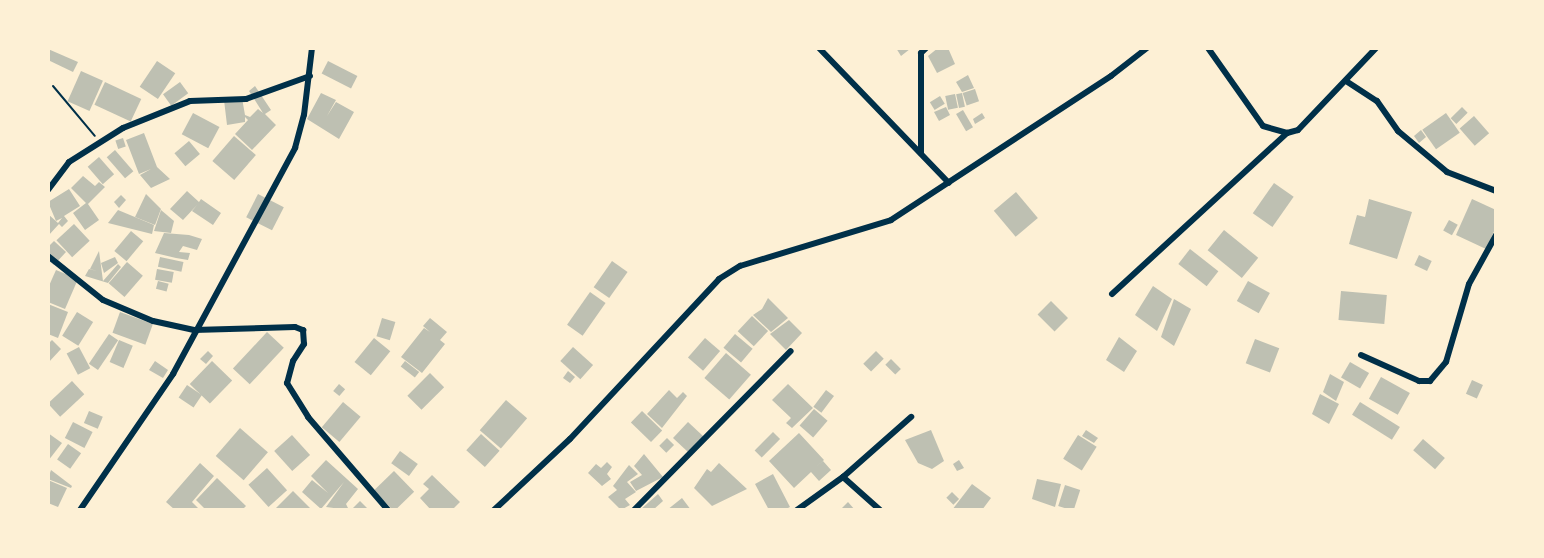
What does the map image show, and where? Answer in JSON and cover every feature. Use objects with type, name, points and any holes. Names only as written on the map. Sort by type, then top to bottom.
[{"type":"street","points":[[80,510],[173,374],[194,330],[295,148],[310,76],[312,48]]},
{"type":"street","points":[[819,48],[949,183]]},
{"type":"street","points":[[921,153],[921,53],[926,48]]},
{"type":"street","points":[[494,510],[570,439],[719,279],[740,266],[891,220],[1111,76],[1147,48]]},
{"type":"street","points":[[1208,48],[1263,126],[1287,134]]},
{"type":"street","points":[[1112,294],[1287,134],[1299,130],[1376,48]]},
{"type":"street","points":[[48,190],[69,162],[100,141],[190,101],[246,99],[310,76]]},
{"type":"street","points":[[1346,81],[1377,101],[1398,131],[1447,172],[1496,190]]},
{"type":"street","points":[[1361,355],[1419,381],[1430,381],[1446,362],[1469,284],[1496,235]]},
{"type":"street","points":[[48,256],[119,309],[194,330],[295,327],[303,330],[304,344],[292,361],[287,382],[308,417],[388,510]]},
{"type":"street","points":[[634,510],[791,351]]},
{"type":"street","points":[[797,510],[843,477],[910,417]]},
{"type":"street","points":[[843,477],[880,510]]},
{"type":"path","points":[[53,86],[100,141]]},
{"type":"building","points":[[896,48],[909,48],[910,49],[901,56]]},
{"type":"building","points":[[938,48],[948,48],[955,64],[937,73],[928,56]]},
{"type":"building","points":[[48,49],[78,62],[73,72],[48,60]]},
{"type":"building","points":[[157,61],[175,73],[158,99],[140,87]]},
{"type":"building","points":[[328,61],[357,76],[351,88],[322,73]]},
{"type":"building","points":[[81,71],[103,81],[90,111],[68,101]]},
{"type":"building","points":[[968,75],[974,88],[962,92],[956,82]]},
{"type":"building","points":[[105,82],[141,99],[131,122],[94,105]]},
{"type":"building","points":[[180,82],[188,93],[171,106],[163,94]]},
{"type":"building","points":[[255,86],[271,110],[265,114],[276,125],[252,150],[235,134],[248,120],[245,117],[245,122],[227,125],[224,100],[242,98],[245,115],[250,117],[258,109],[263,113],[249,91]]},
{"type":"building","points":[[975,89],[979,101],[967,105],[963,93]]},
{"type":"building","points":[[321,93],[336,100],[327,116],[336,102],[354,112],[339,139],[307,119]]},
{"type":"building","points":[[962,93],[965,107],[959,108],[956,94]]},
{"type":"building","points":[[955,94],[958,108],[948,110],[945,96]]},
{"type":"building","points":[[940,96],[945,104],[935,110],[930,102]]},
{"type":"building","points":[[946,107],[950,115],[939,121],[934,112]]},
{"type":"building","points":[[1462,107],[1468,113],[1456,124],[1451,118]]},
{"type":"building","points":[[963,110],[973,127],[966,131],[956,114]]},
{"type":"building","points":[[193,113],[219,127],[208,148],[182,134]]},
{"type":"building","points":[[982,113],[985,118],[975,124],[973,119]]},
{"type":"building","points":[[1446,113],[1460,133],[1436,149],[1422,130]]},
{"type":"building","points":[[1474,116],[1489,133],[1475,146],[1460,128]]},
{"type":"building","points":[[1421,130],[1426,137],[1419,143],[1414,136]]},
{"type":"building","points":[[144,133],[157,167],[170,179],[151,188],[140,175],[151,169],[139,174],[126,140]]},
{"type":"building","points":[[234,136],[256,155],[234,180],[212,161]]},
{"type":"building","points":[[123,138],[126,147],[118,149],[115,140]]},
{"type":"building","points":[[189,141],[200,154],[185,166],[174,153]]},
{"type":"building","points":[[115,150],[133,171],[125,178],[107,157]]},
{"type":"building","points":[[99,157],[114,174],[103,184],[88,167]]},
{"type":"building","points":[[83,176],[95,186],[99,182],[105,187],[88,204],[99,220],[85,230],[73,213],[86,203],[71,188]]},
{"type":"building","points":[[1274,183],[1294,197],[1272,227],[1253,213]]},
{"type":"building","points":[[69,189],[80,206],[64,216],[68,221],[62,227],[59,224],[48,236],[48,214],[58,223],[62,218],[56,221],[48,202]]},
{"type":"building","points":[[187,191],[199,202],[201,199],[221,213],[213,225],[192,211],[197,205],[183,220],[170,209]]},
{"type":"building","points":[[1016,192],[1038,218],[1016,237],[994,211]]},
{"type":"building","points":[[146,194],[161,209],[155,225],[135,217]]},
{"type":"building","points":[[258,194],[284,207],[272,230],[246,217]]},
{"type":"building","points":[[121,195],[126,200],[119,208],[114,202]]},
{"type":"building","points":[[1369,199],[1412,212],[1397,259],[1349,244],[1357,215],[1365,217]]},
{"type":"building","points":[[1472,199],[1496,210],[1496,227],[1486,249],[1456,235]]},
{"type":"building","points":[[118,210],[154,225],[152,234],[108,223]]},
{"type":"building","points":[[161,210],[174,221],[171,233],[154,231]]},
{"type":"building","points":[[1449,220],[1458,225],[1452,235],[1443,230]]},
{"type":"building","points":[[74,224],[90,241],[72,257],[56,240]]},
{"type":"building","points":[[1224,230],[1258,258],[1242,278],[1208,250]]},
{"type":"building","points":[[131,231],[143,241],[127,261],[114,251]]},
{"type":"building","points":[[164,233],[189,235],[202,239],[197,250],[183,246],[179,252],[190,253],[188,260],[155,253]]},
{"type":"building","points":[[54,241],[66,252],[54,265],[48,260],[48,247]]},
{"type":"building","points":[[1190,249],[1218,271],[1207,286],[1178,264]]},
{"type":"building","points":[[99,251],[103,281],[118,264],[121,267],[108,283],[85,276],[89,269],[97,271],[90,269]]},
{"type":"building","points":[[1419,255],[1432,261],[1427,271],[1414,265]]},
{"type":"building","points":[[115,257],[118,263],[104,273],[101,263]]},
{"type":"building","points":[[160,257],[183,262],[181,272],[158,267]]},
{"type":"building","points":[[612,261],[628,272],[609,298],[594,287]]},
{"type":"building","points":[[127,262],[143,276],[124,297],[109,283]]},
{"type":"building","points":[[157,269],[174,272],[172,283],[155,280]]},
{"type":"building","points":[[56,270],[78,279],[65,309],[48,302],[48,288]]},
{"type":"building","points":[[158,281],[169,284],[167,292],[156,289]]},
{"type":"building","points":[[1248,281],[1270,293],[1259,313],[1237,301]]},
{"type":"building","points":[[1153,286],[1172,299],[1157,331],[1135,315]]},
{"type":"building","points":[[1341,291],[1387,295],[1384,324],[1338,320]]},
{"type":"building","points":[[590,292],[606,303],[583,336],[567,325]]},
{"type":"building","points":[[768,298],[788,318],[771,332],[753,315],[762,309]]},
{"type":"building","points":[[1174,299],[1191,309],[1174,346],[1161,337]]},
{"type":"building","points":[[1051,301],[1068,318],[1055,331],[1038,314]]},
{"type":"building","points":[[48,304],[68,312],[58,338],[48,334]]},
{"type":"building","points":[[77,312],[93,322],[78,346],[62,336]]},
{"type":"building","points":[[120,312],[153,324],[145,345],[112,333]]},
{"type":"building","points":[[752,316],[768,331],[754,346],[738,331]]},
{"type":"building","points":[[382,318],[395,322],[390,340],[376,336]]},
{"type":"building","points":[[430,318],[447,332],[440,340],[445,344],[422,373],[401,357],[424,328],[430,332],[423,326]]},
{"type":"building","points":[[789,320],[802,333],[786,350],[770,334]]},
{"type":"building","points":[[267,332],[284,348],[250,384],[233,369]]},
{"type":"building","points":[[109,334],[118,340],[98,370],[89,364]]},
{"type":"building","points":[[735,334],[753,349],[741,363],[723,348]]},
{"type":"building","points":[[1119,337],[1137,351],[1124,372],[1106,360]]},
{"type":"building","points":[[374,338],[390,351],[371,375],[354,362]]},
{"type":"building","points":[[705,338],[720,351],[703,371],[688,358]]},
{"type":"building","points":[[1255,339],[1279,348],[1270,373],[1246,363]]},
{"type":"building","points":[[52,340],[61,349],[48,363],[48,344]]},
{"type":"building","points":[[119,340],[133,346],[123,368],[110,362]]},
{"type":"building","points":[[79,347],[90,368],[78,375],[67,354]]},
{"type":"building","points":[[573,347],[593,365],[580,379],[560,361]]},
{"type":"building","points":[[208,351],[213,356],[206,364],[200,359]]},
{"type":"building","points":[[876,351],[884,359],[871,372],[863,364]]},
{"type":"building","points":[[726,353],[751,375],[729,400],[704,378]]},
{"type":"building","points":[[891,359],[901,369],[895,375],[885,365]]},
{"type":"building","points":[[155,361],[168,370],[163,378],[149,370]]},
{"type":"building","points":[[212,361],[232,380],[210,403],[190,384]]},
{"type":"building","points":[[405,361],[419,372],[415,378],[401,367]]},
{"type":"building","points":[[1350,362],[1369,373],[1360,389],[1341,378]]},
{"type":"building","points":[[568,371],[575,377],[570,383],[563,378]]},
{"type":"building","points":[[430,373],[444,387],[422,410],[407,396]]},
{"type":"building","points":[[1330,374],[1344,382],[1336,401],[1323,392]]},
{"type":"building","points":[[1381,377],[1410,393],[1398,415],[1369,399]]},
{"type":"building","points":[[1472,380],[1483,385],[1477,399],[1466,394]]},
{"type":"building","points":[[72,381],[84,394],[60,417],[48,403]]},
{"type":"building","points":[[339,384],[345,389],[339,396],[333,391]]},
{"type":"building","points":[[788,384],[813,408],[792,428],[786,423],[791,418],[772,400]]},
{"type":"building","points":[[187,385],[202,395],[194,408],[179,397]]},
{"type":"building","points":[[669,390],[677,398],[683,392],[687,396],[662,428],[647,414]]},
{"type":"building","points":[[826,390],[834,396],[821,413],[813,407]]},
{"type":"building","points":[[1320,394],[1339,404],[1329,424],[1312,414]]},
{"type":"building","points":[[506,400],[527,418],[501,449],[480,430]]},
{"type":"building","points":[[343,402],[361,417],[339,442],[322,427]]},
{"type":"building","points":[[1360,402],[1400,427],[1392,440],[1352,415]]},
{"type":"building","points":[[814,409],[828,421],[813,437],[800,426]]},
{"type":"building","points":[[89,411],[103,417],[98,429],[84,423]]},
{"type":"building","points":[[642,411],[662,430],[651,442],[631,423]]},
{"type":"building","points":[[73,422],[93,432],[84,448],[65,438]]},
{"type":"building","points":[[688,422],[704,437],[689,453],[673,438]]},
{"type":"building","points":[[240,428],[268,452],[244,480],[216,456]]},
{"type":"building","points":[[931,430],[944,461],[932,469],[918,463],[905,440]]},
{"type":"building","points":[[1086,430],[1098,438],[1094,443],[1082,436]]},
{"type":"building","points":[[773,432],[780,439],[762,457],[755,450]]},
{"type":"building","points":[[48,433],[62,443],[48,461]]},
{"type":"building","points":[[799,433],[824,460],[815,468],[823,461],[831,470],[819,481],[811,472],[794,488],[769,461]]},
{"type":"building","points":[[481,434],[500,451],[485,467],[466,450]]},
{"type":"building","points":[[292,435],[310,455],[292,471],[274,451]]},
{"type":"building","points":[[1078,435],[1097,447],[1082,470],[1063,459]]},
{"type":"building","points":[[667,438],[674,445],[666,453],[659,446]]},
{"type":"building","points":[[1423,439],[1445,458],[1435,469],[1413,450]]},
{"type":"building","points":[[68,444],[81,453],[70,469],[57,460]]},
{"type":"building","points":[[400,451],[418,464],[409,476],[391,463]]},
{"type":"building","points":[[644,454],[663,477],[636,491],[630,482],[642,475],[634,466]]},
{"type":"building","points":[[326,460],[358,489],[346,504],[349,510],[326,507],[344,482],[321,509],[302,492],[312,480],[328,493],[311,476]]},
{"type":"building","points":[[959,460],[964,468],[957,471],[953,464]]},
{"type":"building","points":[[607,462],[612,467],[607,474],[611,479],[602,486],[588,473],[596,464],[601,468]]},
{"type":"building","points":[[200,463],[214,476],[192,502],[200,510],[175,510],[166,502]]},
{"type":"building","points":[[719,463],[747,489],[712,506],[694,488],[707,469],[711,472]]},
{"type":"building","points":[[629,465],[638,474],[627,482],[636,492],[625,499],[630,505],[621,510],[608,497],[617,490],[613,486]]},
{"type":"building","points":[[267,468],[287,490],[268,507],[248,485]]},
{"type":"building","points":[[51,470],[72,486],[71,488],[48,479]]},
{"type":"building","points":[[394,471],[414,492],[393,510],[374,490]]},
{"type":"building","points":[[773,474],[790,507],[784,510],[769,510],[755,484]]},
{"type":"building","points":[[432,475],[460,502],[452,510],[431,510],[420,498],[429,489],[423,484]]},
{"type":"building","points":[[217,478],[246,506],[242,510],[206,510],[196,500]]},
{"type":"building","points":[[1037,479],[1061,484],[1055,507],[1032,499]]},
{"type":"building","points":[[48,480],[67,488],[58,507],[48,503]]},
{"type":"building","points":[[972,484],[991,498],[982,510],[952,510]]},
{"type":"building","points":[[1065,485],[1080,490],[1074,510],[1058,506]]},
{"type":"building","points":[[293,491],[312,510],[274,510]]},
{"type":"building","points":[[952,492],[959,499],[953,505],[946,498]]},
{"type":"building","points":[[658,494],[663,501],[653,510],[640,510]]},
{"type":"building","points":[[682,498],[691,510],[667,510]]},
{"type":"building","points":[[360,501],[369,510],[351,510]]},
{"type":"building","points":[[848,502],[855,510],[840,510]]}]
